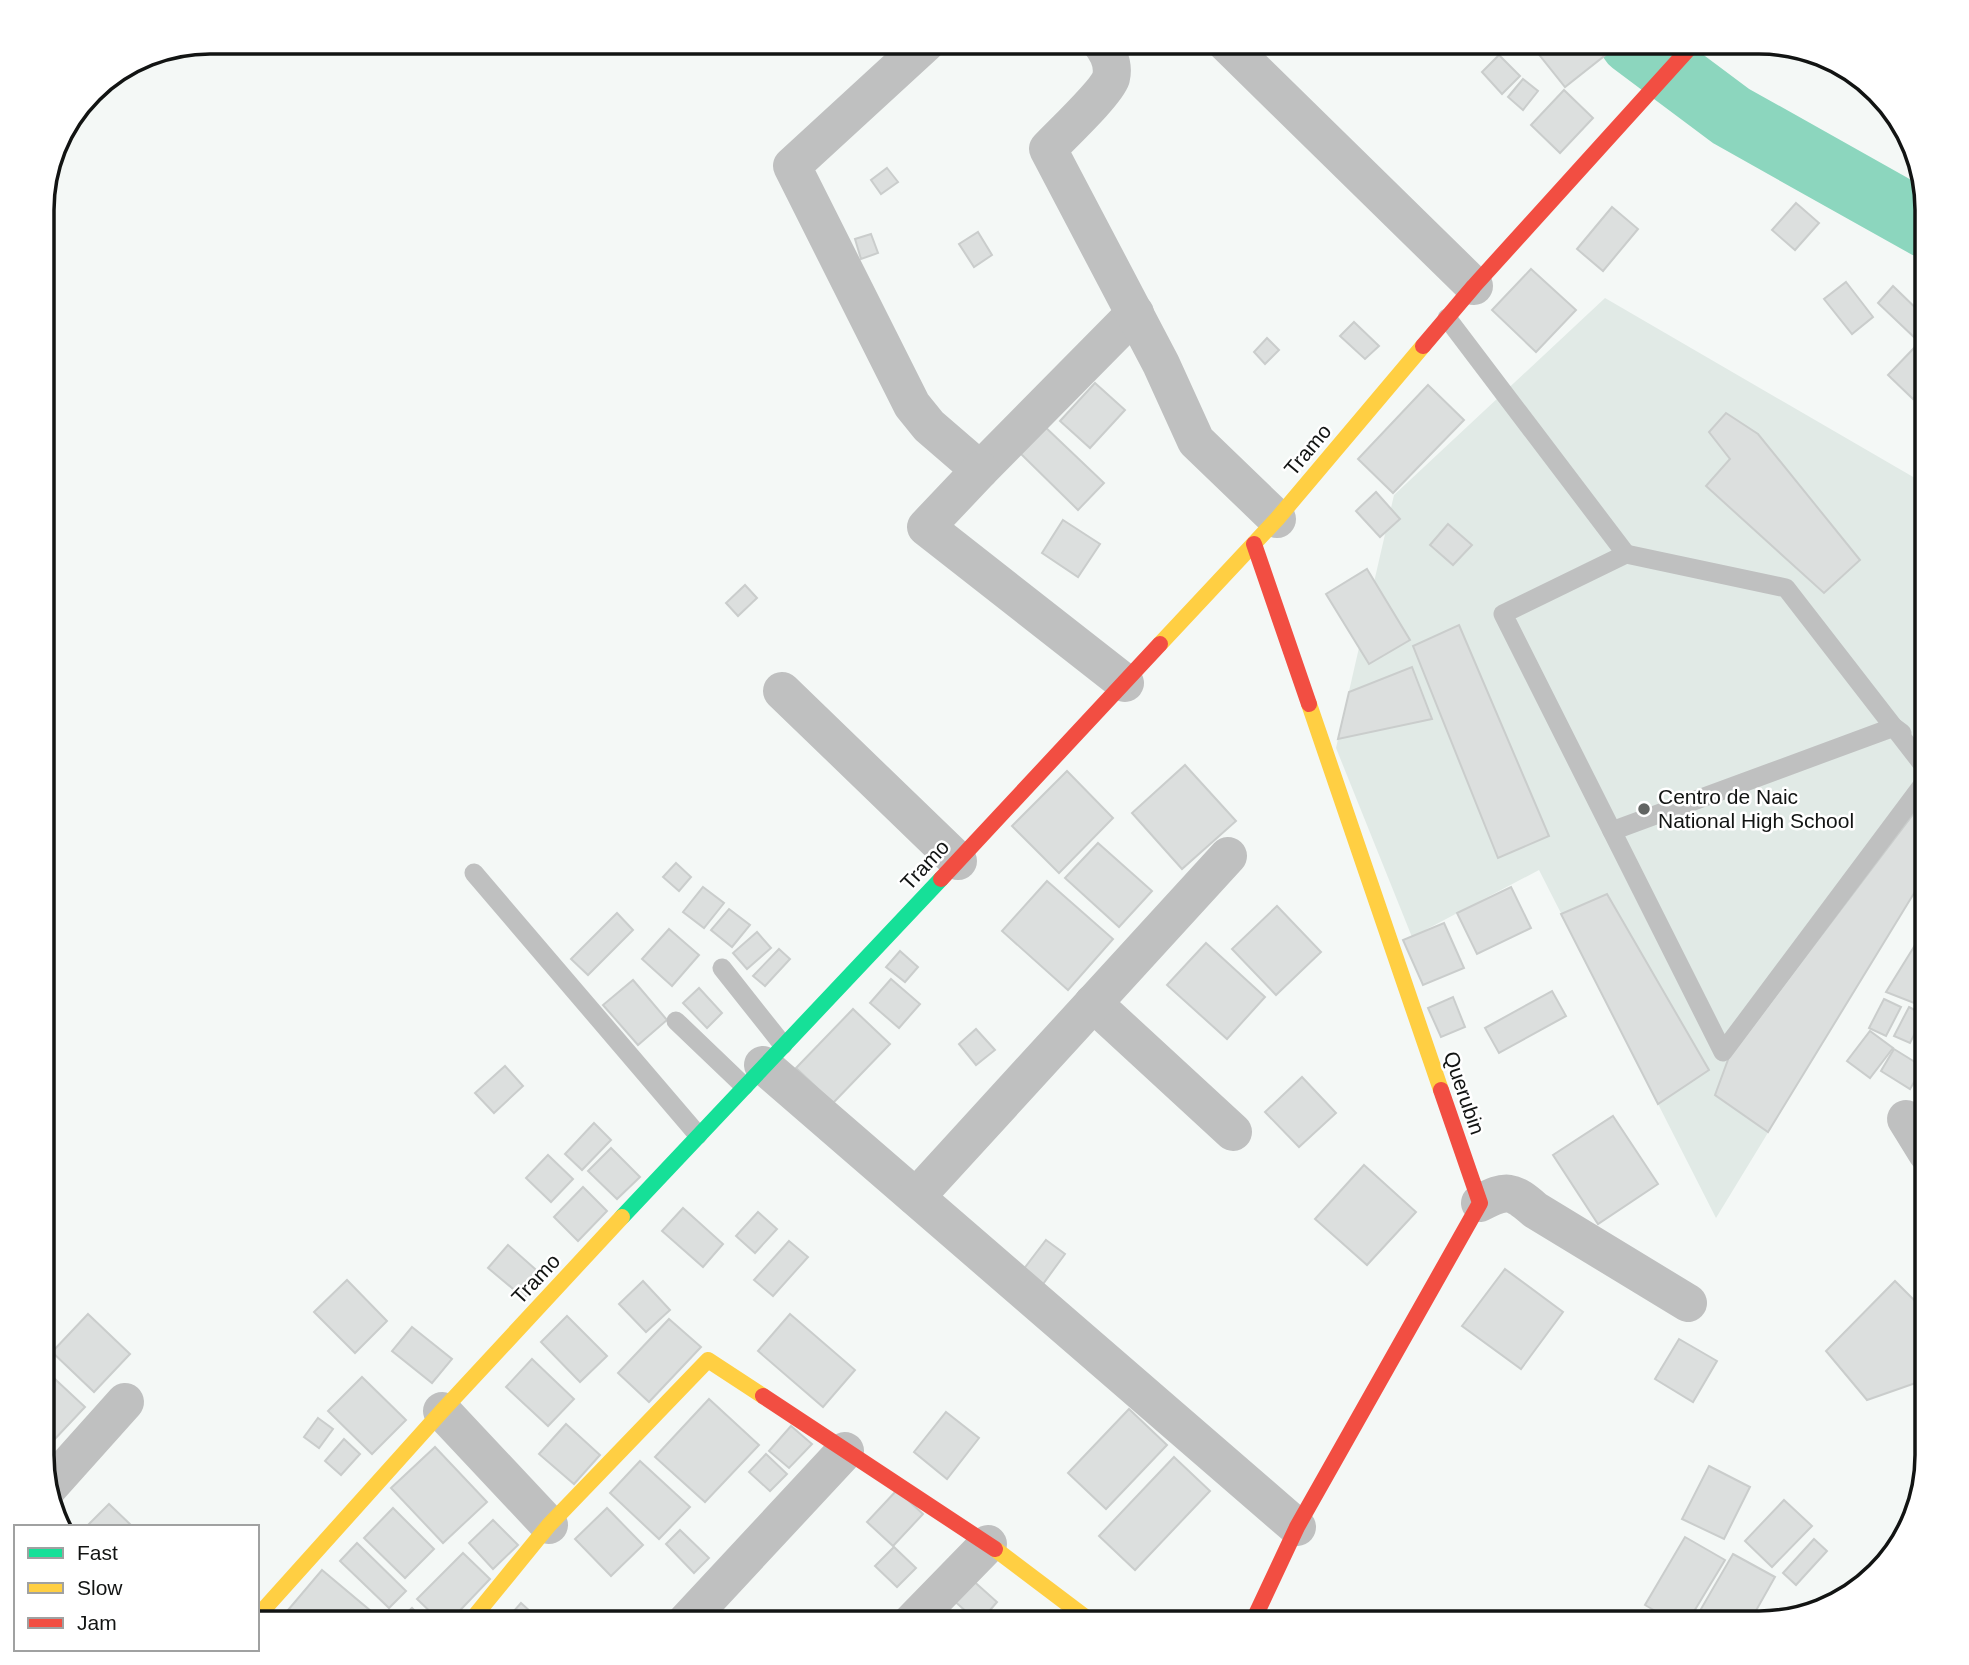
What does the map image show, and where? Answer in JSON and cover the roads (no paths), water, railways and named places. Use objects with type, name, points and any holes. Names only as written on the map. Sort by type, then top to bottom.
[{"type":"street","points":[[914,54],[792,166],[912,405],[929,426],[979,470]]},
{"type":"street","points":[[1108,54],[1111,78],[1098,97],[1048,149],[1161,364],[1196,441],[1266,532]]},
{"type":"street","points":[[1237,54],[1474,286]]},
{"type":"street","name":"Tramo","points":[[262,1611],[442,1411],[763,1065],[1266,532],[1474,286],[1684,54]]},
{"type":"street","points":[[1125,682],[926,527],[1135,313]]},
{"type":"street","name":"Querubin","points":[[1266,532],[1480,1203]]},
{"type":"street","points":[[782,691],[958,861]]},
{"type":"street","points":[[916,1196],[1228,856]]},
{"type":"street","points":[[1093,1003],[1233,1132]]},
{"type":"street","points":[[763,1065],[1297,1527]]},
{"type":"street","points":[[1906,1119],[1915,1134]]},
{"type":"street","points":[[1258,1611],[1297,1527],[1480,1203],[1496,1194],[1508,1193],[1521,1199],[1688,1303]]},
{"type":"street","points":[[479,1611],[549,1525],[708,1360],[988,1544],[1067,1611]]},
{"type":"street","points":[[56,1479],[125,1402]]},
{"type":"street","points":[[442,1411],[549,1525]]},
{"type":"street","points":[[696,1611],[845,1451]]},
{"type":"street","points":[[923,1611],[988,1544]]},
{"type":"lane","points":[[1447,318],[1626,554]]},
{"type":"lane","points":[[1915,754],[1786,588],[1626,554],[1503,614],[1723,1052],[1915,795]]},
{"type":"lane","points":[[1894,727],[1915,744]]},
{"type":"lane","points":[[1612,831],[1894,727]]},
{"type":"lane","points":[[474,873],[698,1135]]},
{"type":"lane","points":[[722,968],[763,1065]]},
{"type":"lane","points":[[676,1021],[763,1065]]},
{"type":"waterway","points":[[1648,54],[1731,116],[1915,219]]},
{"type":"place","name":"Centro de Naic National High School","points":[[1644,809]]}]
